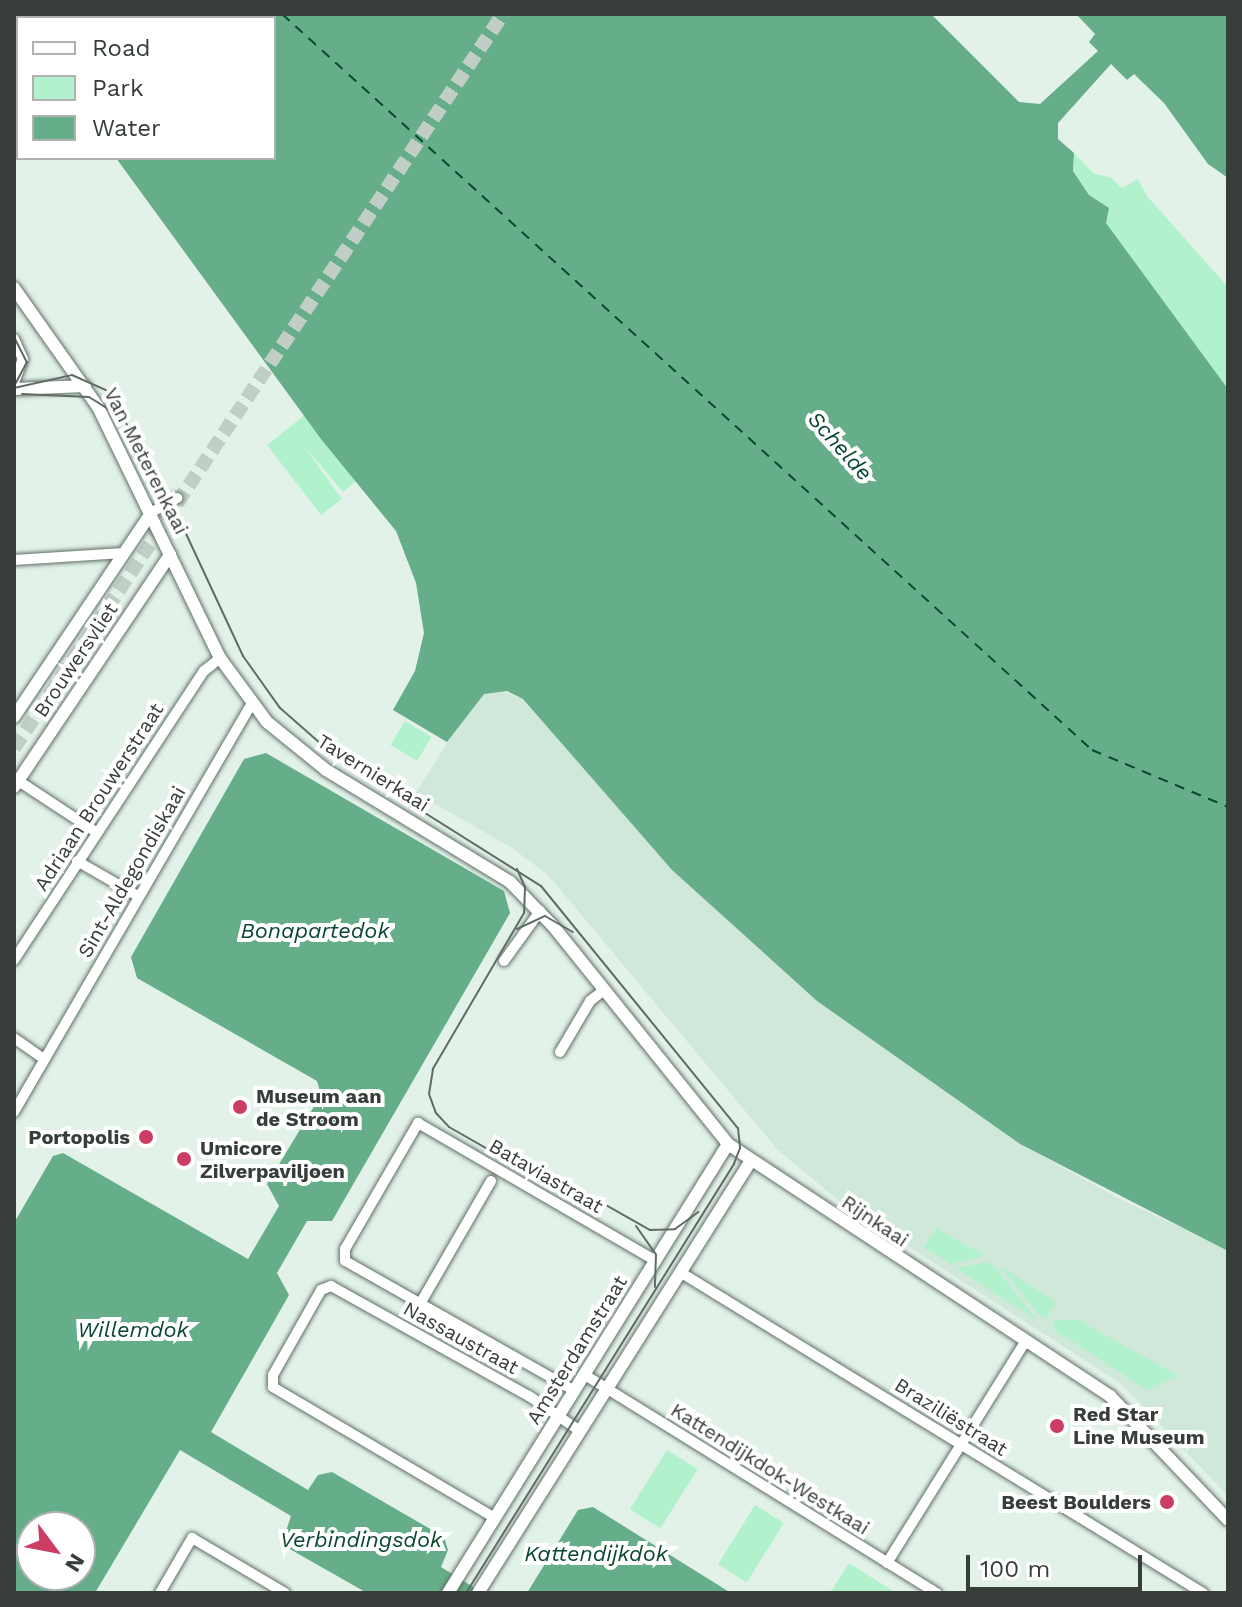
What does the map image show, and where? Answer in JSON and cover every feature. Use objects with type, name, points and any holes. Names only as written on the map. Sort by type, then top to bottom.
[{"type":"street","name":"Van Meterenkaai","points":[[14,288],[85,386],[152,512],[170,555]]},
{"type":"street","points":[[14,339],[23,359],[14,382]]},
{"type":"street","points":[[14,389],[85,386]]},
{"type":"street","points":[[152,512],[177,498]]},
{"type":"street","name":"Brouwersvliet","points":[[14,717],[152,512]]},
{"type":"street","points":[[14,560],[124,553]]},
{"type":"street","name":"Brouwersvliet","points":[[16,782],[170,555]]},
{"type":"street","name":"Tavernierkaai","points":[[170,555],[220,658],[251,704],[311,760],[483,863],[540,911]]},
{"type":"street","name":"Adriaan Brouwerstraat","points":[[14,960],[183,702],[220,658]]},
{"type":"street","name":"Sint-Aldegondiskaai","points":[[14,1112],[251,704]]},
{"type":"street","points":[[16,782],[96,832]]},
{"type":"street","points":[[77,861],[138,896]]},
{"type":"street","points":[[504,961],[524,929],[540,911]]},
{"type":"street","name":"Rijnkaai","points":[[540,911],[728,1144],[750,1162],[1116,1401],[1228,1520]]},
{"type":"street","points":[[560,1052],[590,1001],[604,990]]},
{"type":"street","points":[[14,1038],[44,1059]]},
{"type":"street","name":"Nassaustraat","points":[[418,1123],[345,1249],[345,1261],[575,1391]]},
{"type":"street","name":"Bataviastraat","points":[[418,1123],[656,1261]]},
{"type":"street","name":"Amsterdamstraat","points":[[448,1593],[728,1144]]},
{"type":"street","points":[[480,1591],[750,1162]]},
{"type":"street","name":"Nassaustraat","points":[[420,1304],[491,1181]]},
{"type":"street","name":"Braziliëstraat","points":[[680,1272],[1203,1593]]},
{"type":"street","name":"Nassaustraat","points":[[495,1518],[273,1387],[273,1375],[321,1290],[331,1286],[580,1431]]},
{"type":"street","points":[[887,1563],[1025,1342]]},
{"type":"street","name":"Kattendijkdok-Westkaai","points":[[585,1375],[937,1593]]},
{"type":"street","points":[[160,1593],[192,1538],[285,1593]]},
{"type":"shaded area","points":[[498,690],[523,699],[672,870],[817,1001],[1020,1144],[1124,1201],[1228,1249],[1228,1496],[1120,1383],[844,1205],[777,1149],[548,875],[512,848],[416,793],[468,709],[484,694]]},
{"type":"green space","points":[[1074,153],[1094,174],[1110,177],[1122,188],[1138,179],[1147,196],[1228,287],[1228,389],[1105,222],[1108,208],[1089,195],[1073,171]]},
{"type":"green space","points":[[305,415],[357,480],[343,492],[303,445],[342,499],[321,515],[267,445]]},
{"type":"green space","points":[[405,721],[432,737],[417,761],[391,745]]},
{"type":"green space","points":[[936,1228],[985,1256],[951,1264],[924,1247]]},
{"type":"green space","points":[[988,1262],[994,1266],[1037,1320],[956,1268]]},
{"type":"green space","points":[[1000,1266],[1056,1302],[1046,1319],[1039,1315]]},
{"type":"green space","points":[[1054,1320],[1079,1320],[1178,1376],[1147,1390],[1053,1329]]},
{"type":"green space","points":[[667,1450],[698,1469],[660,1528],[630,1509]]},
{"type":"green space","points":[[755,1505],[784,1523],[747,1582],[718,1564]]},
{"type":"green space","points":[[849,1563],[896,1593],[830,1593]]},
{"type":"water","name":"Schelde","points":[[14,14],[931,14],[1019,102],[1040,104],[1098,51],[1089,42],[1095,34],[1076,14],[1228,14],[1228,178],[1208,164],[1164,103],[1134,74],[1127,80],[1111,64],[1058,123],[1058,139],[1074,153],[1073,171],[1089,195],[1109,208],[1106,223],[1228,389],[1228,1251],[1020,1144],[817,1001],[672,870],[523,699],[507,691],[484,694],[447,742],[393,710],[415,671],[424,633],[416,583],[396,531],[321,439],[117,160],[276,160],[276,16],[16,16],[16,18]]},
{"type":"water","points":[[266,753],[504,891],[510,913],[332,1221],[307,1221],[277,1273],[289,1295],[211,1432],[308,1490],[318,1475],[332,1472],[444,1537],[448,1550],[441,1567],[483,1593],[367,1593],[288,1548],[285,1534],[291,1516],[180,1450],[95,1593],[14,1593],[14,1223],[53,1156],[63,1153],[248,1259],[279,1206],[267,1184],[321,1095],[317,1081],[137,978],[131,957],[244,759]]},
{"type":"water","name":"Kattendijkdok","points":[[593,1507],[731,1593],[527,1593],[578,1510]]},
{"type":"ferry route","points":[[282,14],[1092,750],[1228,807]]},
{"type":"tunnel","points":[[14,748],[503,14]]},
{"type":"tram line","points":[[14,337],[27,362],[14,386]]},
{"type":"tram line","points":[[14,388],[72,375],[108,391],[174,508],[243,656],[280,708],[336,757],[541,886],[738,1128],[740,1148],[734,1164],[466,1593]]},
{"type":"tram line","points":[[22,394],[89,397],[116,414]]},
{"type":"tram line","points":[[517,869],[525,887],[524,913],[433,1069],[429,1094],[436,1113],[449,1127],[512,1163],[552,1175]]},
{"type":"tram line","points":[[517,929],[545,916],[573,932]]},
{"type":"tram line","points":[[544,1170],[650,1230],[675,1229],[698,1212]]},
{"type":"tram line","points":[[636,1226],[656,1255],[655,1287]]},
{"type":"place","name":"Museum aan de Stroom","points":[[240,1107]]},
{"type":"place","name":"Portopolis","points":[[146,1137]]},
{"type":"place","name":"Umicore Zilverpaviljoen","points":[[184,1159]]},
{"type":"place","name":"Red Star Line Museum","points":[[1057,1426]]},
{"type":"place","name":"Beest Boulders","points":[[1167,1502]]},
{"type":"water label","name":"Bonapartedok","points":[[315,931]]},
{"type":"water label","name":"Willemdok","points":[[133,1330]]},
{"type":"water label","name":"Verbindingsdok","points":[[361,1540]]}]
